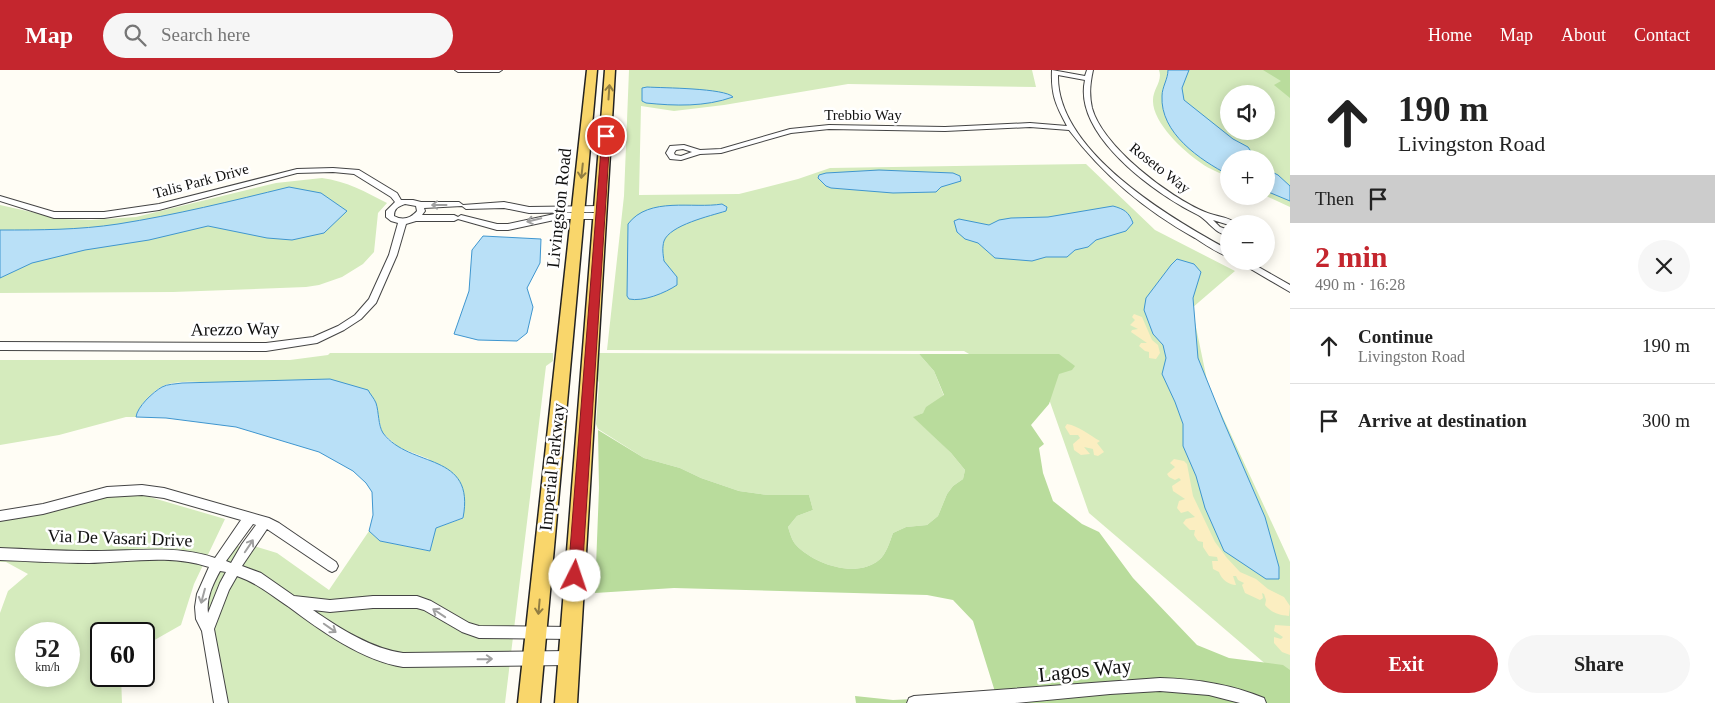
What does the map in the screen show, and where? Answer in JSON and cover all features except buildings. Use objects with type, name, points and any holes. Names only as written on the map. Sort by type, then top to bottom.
[{"type":"main road","name":"Livingston Road","points":[[564,350],[592,70]]},
{"type":"main road","points":[[600,212],[610,70]]},
{"type":"main road","name":"Imperial Parkway","points":[[566,703],[600,212]]},
{"type":"main road","name":"Imperial Parkway","points":[[529,703],[564,350]]},
{"type":"street","points":[[458,70],[499,70]]},
{"type":"street","name":"Roseto Way","points":[[1090,70],[1087,80],[1088,106],[1096,124],[1122,157],[1161,188],[1203,215],[1220,232]]},
{"type":"street","points":[[1087,80],[1054,72],[1056,96],[1070,125],[1102,166],[1135,196],[1157,212],[1220,249]]},
{"type":"street","name":"Trebbio Way","points":[[699,152],[726,149],[790,132],[829,128],[945,130],[1030,125],[1070,125]]},
{"type":"street","name":"Talis Park Drive","points":[[0,198],[54,215],[104,215],[159,207],[297,171],[316,170],[356,172],[394,195],[400,203]]},
{"type":"street","points":[[578,212],[508,227],[497,227],[458,218],[416,218],[402,222],[393,220],[389,214],[392,208],[400,203],[413,202],[420,205],[504,205],[529,210],[600,212]]},
{"type":"street","points":[[416,218],[421,211],[420,205]]},
{"type":"street","points":[[478,222],[481,206]]},
{"type":"street","name":"Roseto Way","points":[[1203,215],[1220,219]]},
{"type":"street","name":"Arezzo Way","points":[[0,346],[266,347],[314,340],[352,321],[373,301],[392,258],[402,222]]},
{"type":"street","points":[[1257,270],[1290,289]]},
{"type":"street","points":[[0,516],[43,509],[107,492],[142,490],[164,493],[265,522],[332,566]]},
{"type":"street","points":[[221,703],[208,629],[202,620],[201,604],[203,592],[218,565],[250,518]]},
{"type":"street","points":[[208,629],[219,595],[246,548],[265,522]]},
{"type":"street","name":"Via De Vasari Drive","points":[[0,554],[89,557],[150,554],[186,556],[256,577],[334,632],[388,658],[403,660],[569,658]]},
{"type":"street","name":"Via De Vasari Drive","points":[[290,600],[330,606],[373,602],[417,602],[427,605],[450,620],[473,630],[498,634],[571,633]]},
{"type":"street","name":"Lagos Way","points":[[914,703],[1005,698],[1163,683],[1199,686],[1259,703]]},
{"type":"green space","points":[[629,70],[1032,70],[1036,87],[848,84],[724,105],[674,111],[641,106],[639,195],[739,194],[798,179],[830,168],[1086,164],[1155,230],[1220,263],[1220,270],[1235,271],[1192,308],[1208,385],[1290,562],[1290,685],[1089,513],[1050,402],[964,351],[607,350],[624,196]]},
{"type":"green space","points":[[1159,70],[1290,70],[1290,207],[1275,200],[1275,150],[1220,150],[1220,173],[1204,165],[1178,144],[1163,126],[1154,109],[1153,96],[1160,78]]},
{"type":"green space","points":[[1263,70],[1290,70],[1290,98],[1274,85],[1281,81]]},
{"type":"green space","points":[[322,178],[348,184],[387,203],[378,213],[374,252],[363,264],[342,277],[319,285],[306,287],[173,292],[0,293],[0,205],[63,219],[91,220],[136,217],[276,183]]},
{"type":"green space","points":[[330,353],[553,353],[553,361],[546,366],[505,703],[221,703],[204,616],[217,568],[232,547],[251,545],[277,553],[329,590],[369,531],[380,541],[429,551],[436,528],[464,518],[429,459],[398,447],[382,432],[375,402],[215,383],[172,383],[159,388],[150,395],[142,404],[136,417],[126,417],[59,435],[0,445],[0,360],[290,360],[328,355]]},
{"type":"green space","points":[[595,353],[919,354],[934,371],[944,396],[923,413],[914,417],[951,453],[965,470],[963,479],[953,486],[947,494],[938,516],[927,525],[906,527],[893,533],[886,551],[879,560],[870,566],[847,569],[824,563],[813,558],[796,545],[788,527],[797,516],[813,510],[809,495],[768,495],[739,491],[701,478],[680,468],[644,458],[598,429],[596,424],[599,383],[594,369]]},
{"type":"green space","points":[[919,354],[1059,354],[1075,366],[1072,370],[1059,374],[1049,404],[1031,425],[1044,444],[1039,448],[1043,473],[1053,501],[1082,524],[1099,532],[1133,578],[1197,645],[1229,658],[1283,665],[1290,670],[1290,703],[856,703],[855,696],[893,700],[996,695],[973,621],[953,600],[927,595],[674,588],[595,593],[599,488],[598,430],[644,458],[680,468],[701,478],[739,491],[768,495],[809,495],[813,510],[797,516],[788,527],[791,537],[804,552],[813,558],[836,567],[847,569],[870,566],[884,555],[893,533],[906,527],[927,525],[938,516],[947,494],[953,486],[963,479],[965,470],[951,453],[913,417],[923,413],[926,407],[944,395],[934,371]]},
{"type":"green space","points":[[136,493],[225,519],[194,584],[181,625],[155,640],[155,622],[90,622],[90,687],[121,687],[122,703],[0,703],[0,613],[8,591],[28,574],[6,562],[0,562],[0,521],[107,496]]},
{"type":"sand","points":[[1134,314],[1142,317],[1152,340],[1158,345],[1160,353],[1156,359],[1149,358],[1149,352],[1139,346],[1141,343],[1147,343],[1131,332],[1138,329],[1130,325],[1135,320],[1132,317]]},
{"type":"sand","points":[[1067,424],[1080,429],[1100,441],[1097,443],[1104,452],[1098,456],[1094,455],[1093,449],[1084,447],[1090,454],[1081,455],[1074,450],[1073,444],[1080,438],[1078,435],[1070,435],[1065,427]]},
{"type":"sand","points":[[1174,459],[1184,461],[1187,464],[1193,496],[1215,542],[1240,572],[1256,579],[1268,589],[1284,597],[1290,606],[1289,616],[1270,610],[1265,605],[1264,594],[1262,593],[1263,598],[1260,600],[1245,593],[1242,585],[1244,583],[1238,580],[1236,576],[1233,576],[1236,585],[1231,584],[1223,579],[1219,572],[1213,569],[1212,561],[1218,561],[1217,557],[1209,556],[1203,547],[1203,542],[1198,541],[1194,535],[1195,530],[1190,530],[1183,523],[1186,519],[1195,517],[1188,511],[1181,513],[1177,508],[1179,501],[1185,499],[1173,491],[1172,486],[1181,480],[1179,478],[1175,480],[1167,474],[1175,467],[1170,463]]},
{"type":"sand","points":[[1275,625],[1290,626],[1290,655],[1282,652],[1274,643],[1274,637],[1281,639],[1283,637],[1274,631]]},
{"type":"water","points":[[1168,70],[1189,70],[1182,88],[1184,100],[1220,129],[1220,140],[1235,140],[1250,150],[1220,150],[1220,170],[1206,162],[1184,144],[1168,122],[1163,109],[1162,93]]},
{"type":"water","points":[[642,88],[706,90],[728,94],[733,97],[712,103],[690,105],[646,103],[642,101]]},
{"type":"water","points":[[879,170],[953,173],[960,176],[961,181],[941,187],[936,192],[893,193],[831,188],[818,178],[819,175],[826,173]]},
{"type":"water","points":[[1275,174],[1290,186],[1290,201],[1275,195]]},
{"type":"water","points":[[289,187],[321,193],[347,211],[324,233],[292,240],[267,238],[208,226],[149,240],[85,250],[32,263],[0,278],[0,230],[74,229],[118,224],[182,212]]},
{"type":"water","points":[[722,204],[727,207],[726,211],[682,226],[668,235],[664,241],[664,261],[677,277],[677,285],[654,296],[635,300],[629,299],[627,296],[628,224],[637,215],[659,207]]},
{"type":"water","points":[[1113,206],[1120,208],[1130,216],[1133,223],[1126,231],[1096,240],[1088,247],[1075,250],[1067,257],[1046,257],[1032,261],[995,258],[978,243],[965,239],[957,232],[954,221],[959,219],[989,225],[999,220],[1011,218],[1048,217]]},
{"type":"water","points":[[483,236],[541,239],[540,263],[527,288],[533,307],[527,333],[517,341],[478,340],[454,334],[469,291],[472,250]]},
{"type":"water","points":[[1177,259],[1194,264],[1201,272],[1193,298],[1198,358],[1265,517],[1279,567],[1279,579],[1266,579],[1224,551],[1205,508],[1196,476],[1183,446],[1183,424],[1162,374],[1166,358],[1163,345],[1153,334],[1144,310],[1146,298]]},
{"type":"water","points":[[330,379],[368,390],[376,403],[383,433],[395,444],[409,452],[451,471],[460,482],[464,497],[463,518],[436,528],[430,551],[380,541],[369,531],[373,515],[372,492],[366,483],[353,471],[319,452],[236,427],[166,418],[136,417],[142,404],[154,392],[169,385],[182,383]]},
{"type":"route","points":[[575,576],[606,136]]}]
